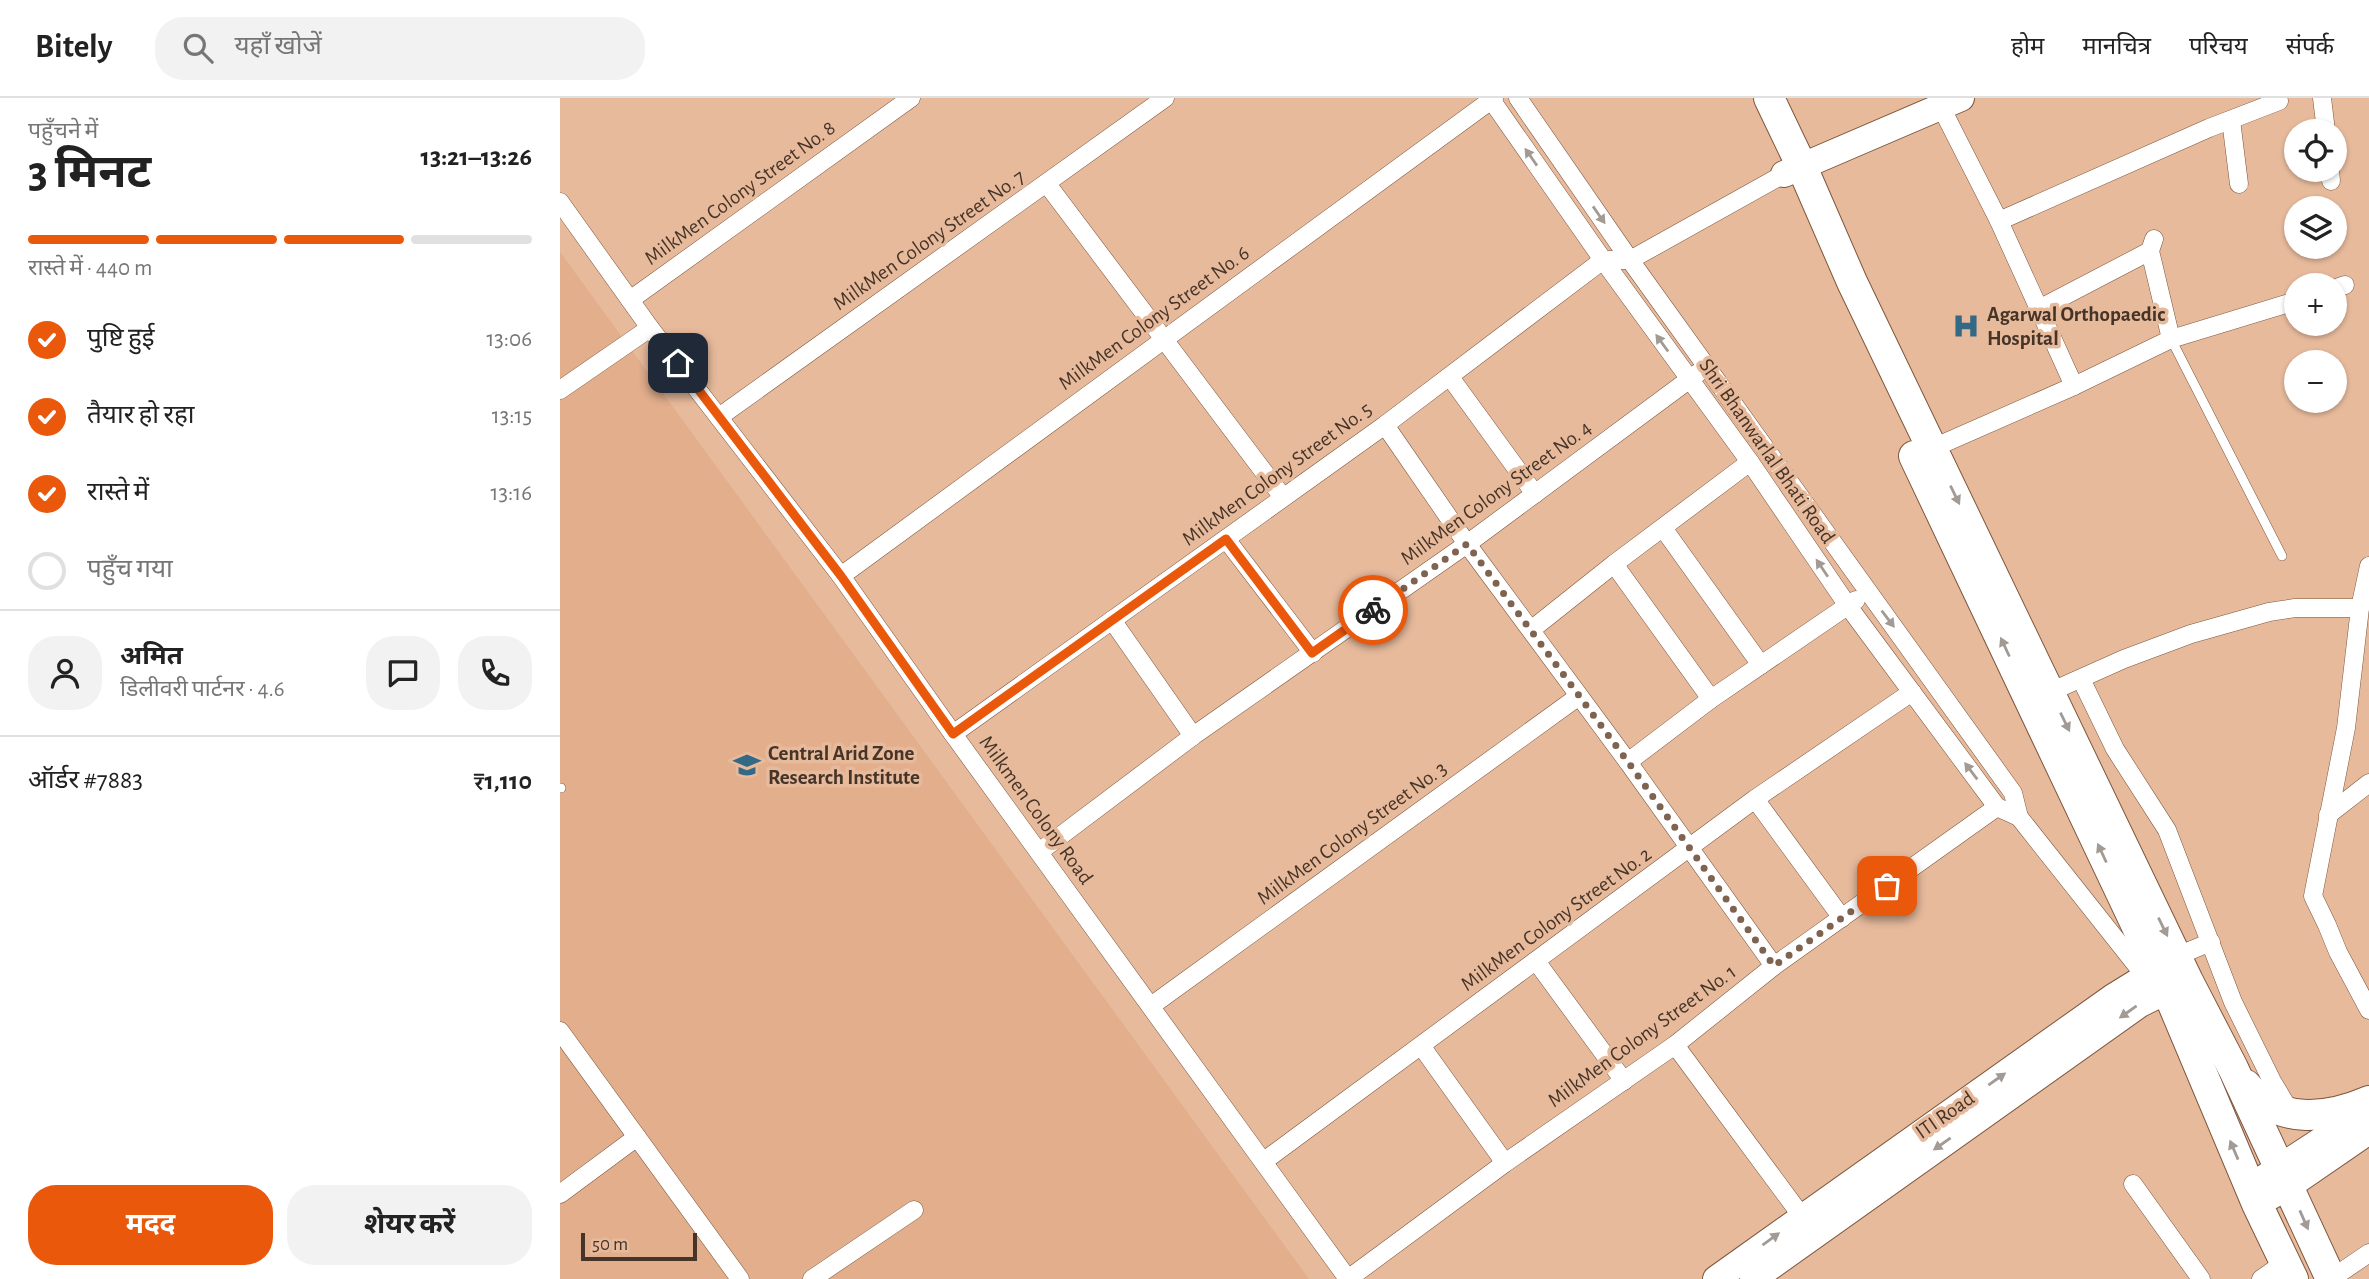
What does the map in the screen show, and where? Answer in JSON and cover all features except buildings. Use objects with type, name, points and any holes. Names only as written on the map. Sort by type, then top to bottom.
[{"type":"main road","points":[[1746,98],[1793,170],[1852,282],[1933,448],[2067,685],[2254,1196],[2289,1270]]},
{"type":"main road","points":[[1769,98],[1829,278],[2171,969],[2233,1068],[2257,1099],[2278,1110],[2303,1115],[2328,1113],[2369,1101]]},
{"type":"main road","points":[[2233,1068],[2331,1279]]},
{"type":"street","name":"MilkMen Colony Street No. 8","points":[[630,300],[911,98]]},
{"type":"street","name":"Shri Bhanwarlal Bhati Road","points":[[1518,98],[1630,260],[2013,793],[2019,817]]},
{"type":"street","points":[[2322,98],[2325,119]]},
{"type":"street","name":"Shri Bhanwarlal Bhati Road","points":[[1492,99],[1688,380],[1750,462],[1848,606],[1997,807],[2019,817],[2171,969]]},
{"type":"street","name":"MilkMen Colony Street No. 6","points":[[841,576],[1492,99]]},
{"type":"street","points":[[1999,221],[2282,99]]},
{"type":"street","name":"MilkMen Colony Street No. 7","points":[[719,417],[1047,184],[1155,101]]},
{"type":"street","points":[[1603,260],[1630,260],[1793,170],[1951,102],[1999,221],[2074,386]]},
{"type":"street","points":[[2231,120],[2239,184]]},
{"type":"street","points":[[1047,184],[1282,496]]},
{"type":"street","name":"Milkmen Colony Road","points":[[560,202],[650,328],[841,576],[1348,1279]]},
{"type":"street","points":[[2038,310],[2152,245],[2171,339]]},
{"type":"street","name":"MilkMen Colony Street No. 5","points":[[953,734],[1282,496],[1385,425],[1603,260]]},
{"type":"street","points":[[1933,448],[2074,386],[2171,339],[2284,304]]},
{"type":"street","points":[[560,390],[650,328]]},
{"type":"street","name":"MilkMen Colony Street No. 4","points":[[1039,852],[1193,736],[1467,544],[1707,367]]},
{"type":"street","points":[[1450,377],[1535,494]]},
{"type":"street","points":[[1385,425],[1467,544],[1774,966]]},
{"type":"street","points":[[1531,630],[1750,462]]},
{"type":"street","points":[[1663,528],[1760,665]]},
{"type":"street","points":[[1226,539],[1312,653]]},
{"type":"street","points":[[1614,564],[1711,699]]},
{"type":"street","points":[[2369,566],[2360,608],[2361,672],[2346,729],[2312,896],[2369,1010]]},
{"type":"street","points":[[1628,762],[1711,699],[1867,592]]},
{"type":"street","points":[[2291,1113],[2233,1002],[2208,943],[2167,830],[2115,748],[2067,685],[2169,642],[2269,612],[2295,608],[2360,608]]},
{"type":"street","points":[[1112,620],[1193,736]]},
{"type":"street","name":"MilkMen Colony Street No. 2","points":[[1264,1161],[1755,799],[1912,692]]},
{"type":"street","name":"MilkMen Colony Street No. 3","points":[[1151,1006],[1579,696]]},
{"type":"street","points":[[2328,815],[2369,783]]},
{"type":"street","points":[[1755,799],[1842,918]]},
{"type":"street","name":"MilkMen Colony Street No. 1","points":[[1348,1279],[1505,1163],[1675,1045],[1774,966],[1997,807]]},
{"type":"street","points":[[2171,969],[2208,943]]},
{"type":"street","points":[[1536,961],[1624,1081]]},
{"type":"street","name":"ITI Road","points":[[1716,1279],[1808,1225],[2140,1004],[2171,969]]},
{"type":"street","points":[[560,1031],[740,1279]]},
{"type":"street","points":[[1675,1045],[1808,1225]]},
{"type":"street","points":[[1422,1046],[1505,1163]]},
{"type":"street","points":[[2285,1177],[2369,1109]]},
{"type":"street","points":[[2254,1196],[2369,1131]]},
{"type":"street","points":[[560,1194],[637,1137]]},
{"type":"street","points":[[2133,1184],[2201,1279]]},
{"type":"street","points":[[811,1279],[914,1210]]},
{"type":"street","name":"ITI Road","points":[[1753,1279],[1808,1225]]},
{"type":"street","points":[[2331,1279],[2369,1254]]},
{"type":"street","points":[[2261,1279],[2289,1270]]},
{"type":"lane","points":[[2171,339],[2282,556]]},
{"type":"shaded area","name":"Central Arid Zone Research Institute","points":[[560,252],[1309,1279],[560,1279]]},
{"type":"way so far","points":[[1373,610],[1467,544],[1774,966],[1887,886]]},
{"type":"place","name":"Agarwal Orthopaedic Hospital","points":[[1966,326]]},
{"type":"place","name":"Central Arid Zone Research Institute","points":[[747,765]]},
{"type":"route","points":[[678,363],[841,576],[953,734],[1226,539],[1312,653],[1373,610]]}]
